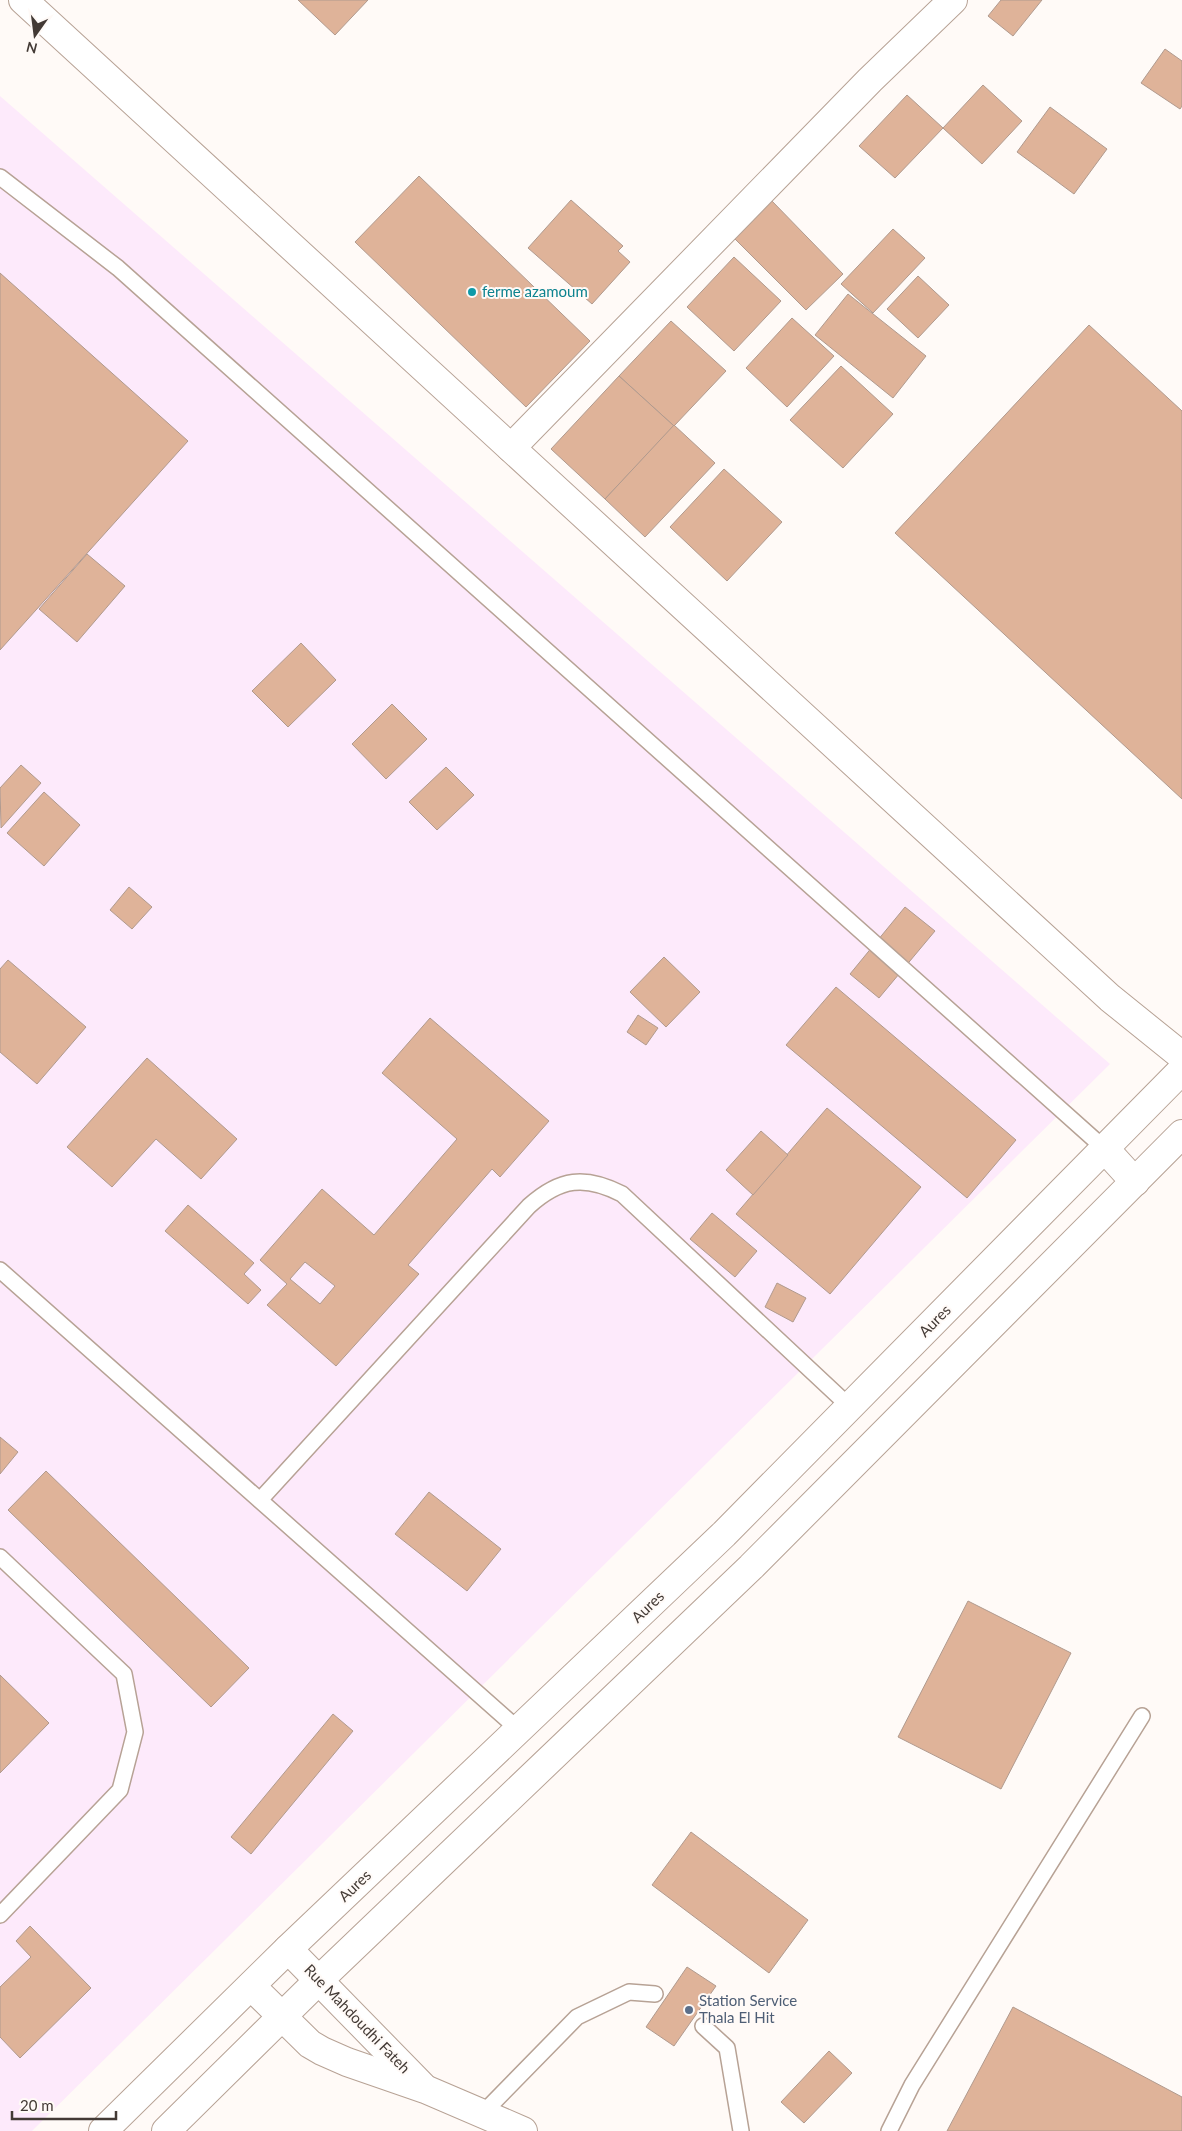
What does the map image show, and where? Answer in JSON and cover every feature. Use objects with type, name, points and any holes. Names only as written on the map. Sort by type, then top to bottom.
[{"type":"street","points":[[22,0],[1110,998],[1182,1056]]},
{"type":"street","points":[[511,448],[870,80],[953,0]]},
{"type":"street","name":"Aures","points":[[103,2131],[288,1949],[724,1534],[1182,1070]]},
{"type":"street","points":[[166,2131],[319,1980],[751,1567],[1134,1182],[1180,1139]]},
{"type":"street","points":[[1105,1149],[1134,1182]]},
{"type":"street","name":"Rue Mahdoudhi Fateh","points":[[288,1949],[425,2089]]},
{"type":"street","name":"Rue Mahdoudhi Fateh","points":[[251,1986],[310,2044],[322,2051],[347,2062],[425,2089],[524,2131]]},
{"type":"lane","points":[[0,177],[118,268],[1105,1149]]},
{"type":"lane","points":[[260,1500],[529,1206],[544,1192],[563,1184],[583,1181],[604,1184],[622,1194],[850,1407]]},
{"type":"lane","points":[[0,1270],[519,1730]]},
{"type":"lane","points":[[0,1557],[124,1674],[135,1732],[120,1790],[0,1915]]},
{"type":"lane","points":[[889,2131],[912,2085],[1142,1716]]},
{"type":"lane","points":[[482,2114],[577,2017],[629,1992],[655,1994]]},
{"type":"lane","points":[[702,2026],[727,2048],[741,2131]]},
{"type":"shaded area","points":[[0,96],[1110,1064],[32,2131],[0,2131]]},
{"type":"building","points":[[298,0],[368,0],[335,35]]},
{"type":"building","points":[[1001,0],[1042,0],[1013,36],[988,16]]},
{"type":"building","points":[[1165,49],[1182,61],[1182,106],[1180,109],[1141,83]]},
{"type":"building","points":[[983,85],[1022,121],[982,164],[943,128]]},
{"type":"building","points":[[907,95],[943,128],[895,178],[859,146]]},
{"type":"building","points":[[1050,107],[1107,149],[1074,194],[1017,152]]},
{"type":"building","name":"ferme azamoum","points":[[419,176],[590,341],[526,407],[355,242]]},
{"type":"building","points":[[571,200],[623,246],[618,251],[630,262],[592,304],[528,248]]},
{"type":"building","points":[[771,200],[843,274],[806,310],[733,237]]},
{"type":"building","points":[[893,229],[925,258],[873,313],[841,284]]},
{"type":"building","points":[[734,257],[781,301],[734,351],[687,307]]},
{"type":"building","points":[[0,273],[188,441],[0,650]]},
{"type":"building","points":[[918,276],[949,305],[918,338],[887,309]]},
{"type":"building","points":[[848,294],[926,356],[893,398],[815,335]]},
{"type":"building","points":[[792,318],[834,356],[787,407],[746,368]]},
{"type":"building","points":[[671,321],[726,371],[674,426],[619,376]]},
{"type":"building","points":[[1089,325],[1182,411],[1182,799],[895,533]]},
{"type":"building","points":[[841,366],[893,414],[843,468],[790,420]]},
{"type":"building","points":[[619,376],[674,426],[605,499],[551,449]]},
{"type":"building","points":[[674,425],[715,463],[645,537],[605,499]]},
{"type":"building","points":[[724,469],[782,522],[727,581],[670,527]]},
{"type":"building","points":[[87,554],[125,586],[77,642],[39,609]]},
{"type":"building","points":[[301,643],[336,680],[288,727],[252,691]]},
{"type":"building","points":[[392,704],[427,739],[386,779],[352,744]]},
{"type":"building","points":[[21,765],[41,783],[1,828],[0,788]]},
{"type":"building","points":[[446,767],[474,795],[437,830],[409,802]]},
{"type":"building","points":[[44,792],[80,825],[44,866],[7,833]]},
{"type":"building","points":[[129,887],[152,907],[132,929],[110,910]]},
{"type":"building","points":[[905,907],[935,931],[879,998],[850,974]]},
{"type":"building","points":[[664,957],[700,992],[666,1027],[630,992]]},
{"type":"building","points":[[8,960],[86,1027],[37,1084],[0,1052],[0,969]]},
{"type":"building","points":[[836,987],[1016,1140],[967,1198],[786,1045]]},
{"type":"building","points":[[638,1015],[658,1028],[646,1045],[627,1032]]},
{"type":"building","points":[[430,1018],[549,1121],[500,1177],[492,1169],[408,1265],[419,1274],[336,1366],[267,1305],[287,1284],[260,1260],[322,1189],[374,1235],[457,1139],[382,1073]],"holes":[[[305,1262],[335,1286],[320,1304],[290,1279]]]},
{"type":"building","points":[[147,1058],[237,1139],[201,1179],[156,1139],[112,1187],[67,1147]]},
{"type":"building","points":[[827,1108],[921,1187],[830,1294],[736,1214]]},
{"type":"building","points":[[761,1131],[788,1155],[753,1195],[726,1170]]},
{"type":"building","points":[[188,1205],[254,1263],[244,1274],[261,1290],[248,1304],[165,1231]]},
{"type":"building","points":[[712,1213],[757,1251],[735,1277],[690,1239]]},
{"type":"building","points":[[777,1283],[806,1298],[793,1322],[765,1307]]},
{"type":"building","points":[[0,1437],[18,1452],[0,1474]]},
{"type":"building","points":[[46,1471],[249,1668],[211,1707],[8,1510]]},
{"type":"building","points":[[429,1492],[501,1549],[467,1591],[395,1534]]},
{"type":"building","points":[[968,1601],[1071,1653],[1001,1789],[898,1737]]},
{"type":"building","points":[[0,1675],[49,1723],[0,1773]]},
{"type":"building","points":[[333,1714],[353,1731],[251,1854],[231,1837]]},
{"type":"building","points":[[691,1832],[808,1920],[769,1973],[652,1885]]},
{"type":"building","points":[[30,1926],[91,1988],[20,2058],[0,2037],[0,1987],[31,1957],[16,1941]]},
{"type":"building","points":[[687,1967],[716,1986],[674,2046],[646,2027]]},
{"type":"building","points":[[1013,2007],[1182,2097],[1182,2131],[947,2131]]},
{"type":"building","points":[[829,2051],[852,2073],[804,2123],[781,2102]]},
{"type":"place","name":"ferme azamoum","points":[[472,292]]},
{"type":"place","name":"Station Service Thala El Hit","points":[[689,2010]]}]
